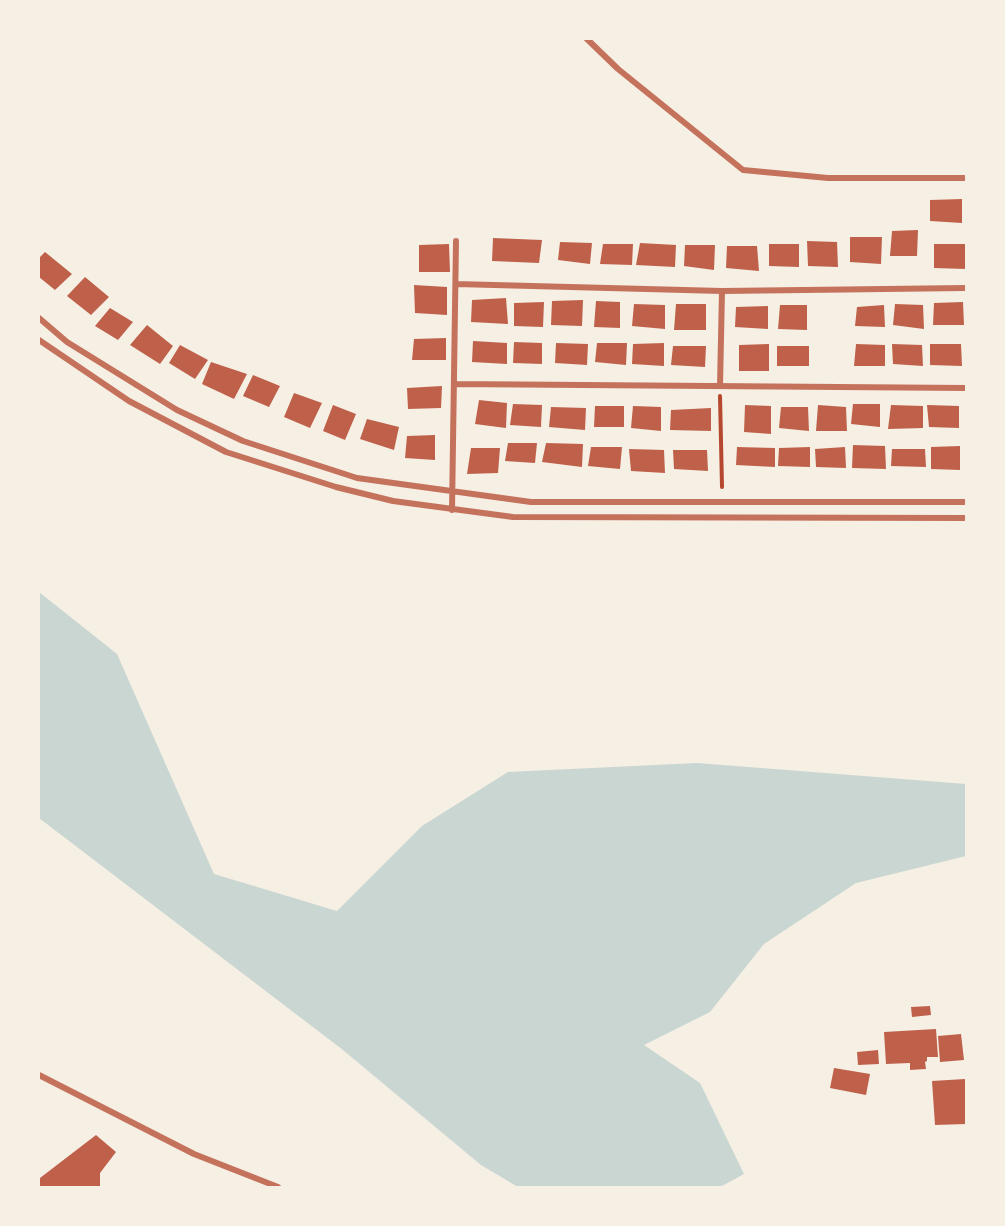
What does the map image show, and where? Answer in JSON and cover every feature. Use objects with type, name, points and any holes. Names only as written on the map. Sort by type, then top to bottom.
[{"type":"street","points":[[587,39],[618,69],[743,170],[828,178],[966,178]]},
{"type":"street","points":[[452,510],[456,241]]},
{"type":"street","points":[[456,284],[722,291],[966,288]]},
{"type":"street","points":[[720,387],[722,291]]},
{"type":"street","points":[[39,318],[67,342],[177,410],[243,441],[357,478],[531,502],[966,502]]},
{"type":"street","points":[[39,340],[129,401],[226,452],[336,487],[393,501],[513,517],[966,518]]},
{"type":"street","points":[[455,384],[966,388]]},
{"type":"street","points":[[39,1075],[194,1154],[278,1187]]},
{"type":"path","points":[[720,387],[722,487]]},
{"type":"shaded area","points":[[39,592],[117,654],[214,874],[337,911],[422,826],[508,772],[697,763],[966,784],[966,856],[856,883],[764,944],[710,1012],[644,1045],[700,1083],[744,1174],[720,1187],[518,1187],[481,1165],[343,1050],[39,818]]},
{"type":"building","points":[[962,199],[962,223],[930,221],[930,200]]},
{"type":"building","points":[[918,230],[917,256],[890,256],[892,231]]},
{"type":"building","points":[[850,237],[882,237],[881,264],[850,262]]},
{"type":"building","points":[[493,238],[542,240],[539,263],[492,261]]},
{"type":"building","points":[[807,241],[837,242],[838,267],[808,266]]},
{"type":"building","points":[[560,242],[592,243],[590,264],[558,260]]},
{"type":"building","points":[[640,243],[676,245],[675,267],[636,265]]},
{"type":"building","points":[[449,244],[450,272],[419,272],[419,245]]},
{"type":"building","points":[[603,244],[633,244],[632,265],[600,264]]},
{"type":"building","points":[[769,244],[799,244],[799,267],[769,266]]},
{"type":"building","points":[[934,244],[966,244],[966,269],[934,268]]},
{"type":"building","points":[[685,245],[715,245],[714,270],[684,266]]},
{"type":"building","points":[[727,246],[757,246],[759,271],[726,268]]},
{"type":"building","points":[[45,252],[72,274],[55,290],[39,277],[39,258]]},
{"type":"building","points":[[85,277],[109,297],[91,315],[67,296]]},
{"type":"building","points":[[414,285],[447,287],[447,315],[415,313]]},
{"type":"building","points":[[506,298],[508,324],[471,322],[472,300]]},
{"type":"building","points":[[583,300],[582,326],[551,325],[552,301]]},
{"type":"building","points":[[596,301],[620,302],[620,328],[594,327]]},
{"type":"building","points":[[544,302],[543,327],[514,326],[514,303]]},
{"type":"building","points":[[963,302],[964,325],[933,325],[934,303]]},
{"type":"building","points":[[634,304],[665,305],[665,329],[632,326]]},
{"type":"building","points":[[676,304],[706,304],[706,330],[674,330]]},
{"type":"building","points":[[895,304],[923,305],[924,329],[893,325]]},
{"type":"building","points":[[780,305],[807,305],[807,330],[778,329]]},
{"type":"building","points":[[884,305],[885,327],[855,326],[857,307]]},
{"type":"building","points":[[768,306],[768,329],[735,327],[736,307]]},
{"type":"building","points":[[110,308],[133,322],[118,340],[95,326]]},
{"type":"building","points":[[147,325],[173,346],[160,364],[130,345]]},
{"type":"building","points":[[446,338],[446,360],[412,360],[414,339]]},
{"type":"building","points":[[473,341],[507,343],[507,364],[472,362]]},
{"type":"building","points":[[514,342],[542,343],[542,364],[513,363]]},
{"type":"building","points":[[556,343],[588,344],[587,365],[555,363]]},
{"type":"building","points":[[597,343],[627,343],[626,365],[595,362]]},
{"type":"building","points":[[664,343],[664,366],[632,364],[633,344]]},
{"type":"building","points":[[769,344],[769,371],[739,371],[739,345]]},
{"type":"building","points":[[856,344],[885,345],[885,366],[854,366]]},
{"type":"building","points":[[892,344],[922,345],[923,366],[893,364]]},
{"type":"building","points":[[930,344],[961,344],[962,366],[930,365]]},
{"type":"building","points":[[180,345],[208,360],[195,379],[169,363]]},
{"type":"building","points":[[673,346],[706,346],[705,367],[671,365]]},
{"type":"building","points":[[777,346],[809,346],[809,366],[777,366]]},
{"type":"building","points":[[211,362],[247,374],[234,399],[202,384]]},
{"type":"building","points":[[253,375],[280,386],[269,407],[243,396]]},
{"type":"building","points":[[442,386],[441,408],[408,409],[407,388]]},
{"type":"building","points":[[294,393],[322,403],[310,428],[284,417]]},
{"type":"building","points":[[479,400],[507,403],[506,428],[475,424]]},
{"type":"building","points":[[513,404],[542,405],[541,427],[510,425]]},
{"type":"building","points":[[853,404],[880,404],[880,427],[851,424]]},
{"type":"building","points":[[333,405],[356,414],[345,440],[323,431]]},
{"type":"building","points":[[745,405],[771,406],[771,434],[744,432]]},
{"type":"building","points":[[818,405],[846,407],[847,431],[816,431]]},
{"type":"building","points":[[891,405],[923,406],[923,428],[888,429]]},
{"type":"building","points":[[927,405],[959,406],[959,428],[929,427]]},
{"type":"building","points":[[595,406],[624,406],[624,427],[594,427]]},
{"type":"building","points":[[633,406],[661,407],[661,431],[631,428]]},
{"type":"building","points":[[551,407],[586,408],[585,430],[549,427]]},
{"type":"building","points":[[781,407],[808,407],[809,431],[779,428]]},
{"type":"building","points":[[711,408],[711,431],[670,430],[671,410]]},
{"type":"building","points":[[367,419],[399,427],[394,450],[360,439]]},
{"type":"building","points":[[435,435],[435,460],[405,458],[407,436]]},
{"type":"building","points":[[508,443],[537,443],[535,463],[505,461]]},
{"type":"building","points":[[546,443],[583,444],[582,467],[542,462]]},
{"type":"building","points":[[853,445],[885,446],[886,469],[852,468]]},
{"type":"building","points":[[960,446],[960,470],[931,469],[931,447]]},
{"type":"building","points":[[591,447],[622,447],[620,469],[588,466]]},
{"type":"building","points":[[737,447],[775,448],[775,467],[736,465]]},
{"type":"building","points":[[810,447],[810,467],[778,466],[779,448]]},
{"type":"building","points":[[845,447],[846,468],[816,467],[815,449]]},
{"type":"building","points":[[471,448],[500,448],[498,473],[467,474]]},
{"type":"building","points":[[629,449],[664,450],[665,473],[631,471]]},
{"type":"building","points":[[892,449],[925,449],[926,467],[891,466]]},
{"type":"building","points":[[673,450],[707,450],[708,471],[674,469]]},
{"type":"building","points":[[930,1006],[931,1015],[912,1017],[911,1007]]},
{"type":"building","points":[[936,1029],[938,1057],[927,1057],[926,1069],[910,1070],[910,1063],[886,1064],[884,1032]]},
{"type":"building","points":[[961,1034],[964,1060],[940,1062],[938,1036]]},
{"type":"building","points":[[878,1050],[879,1064],[858,1065],[857,1052]]},
{"type":"building","points":[[834,1068],[870,1074],[866,1095],[830,1088]]},
{"type":"building","points":[[965,1079],[966,1124],[935,1125],[932,1081]]},
{"type":"building","points":[[96,1135],[116,1152],[100,1173],[100,1187],[39,1187],[39,1176],[40,1178]]}]
